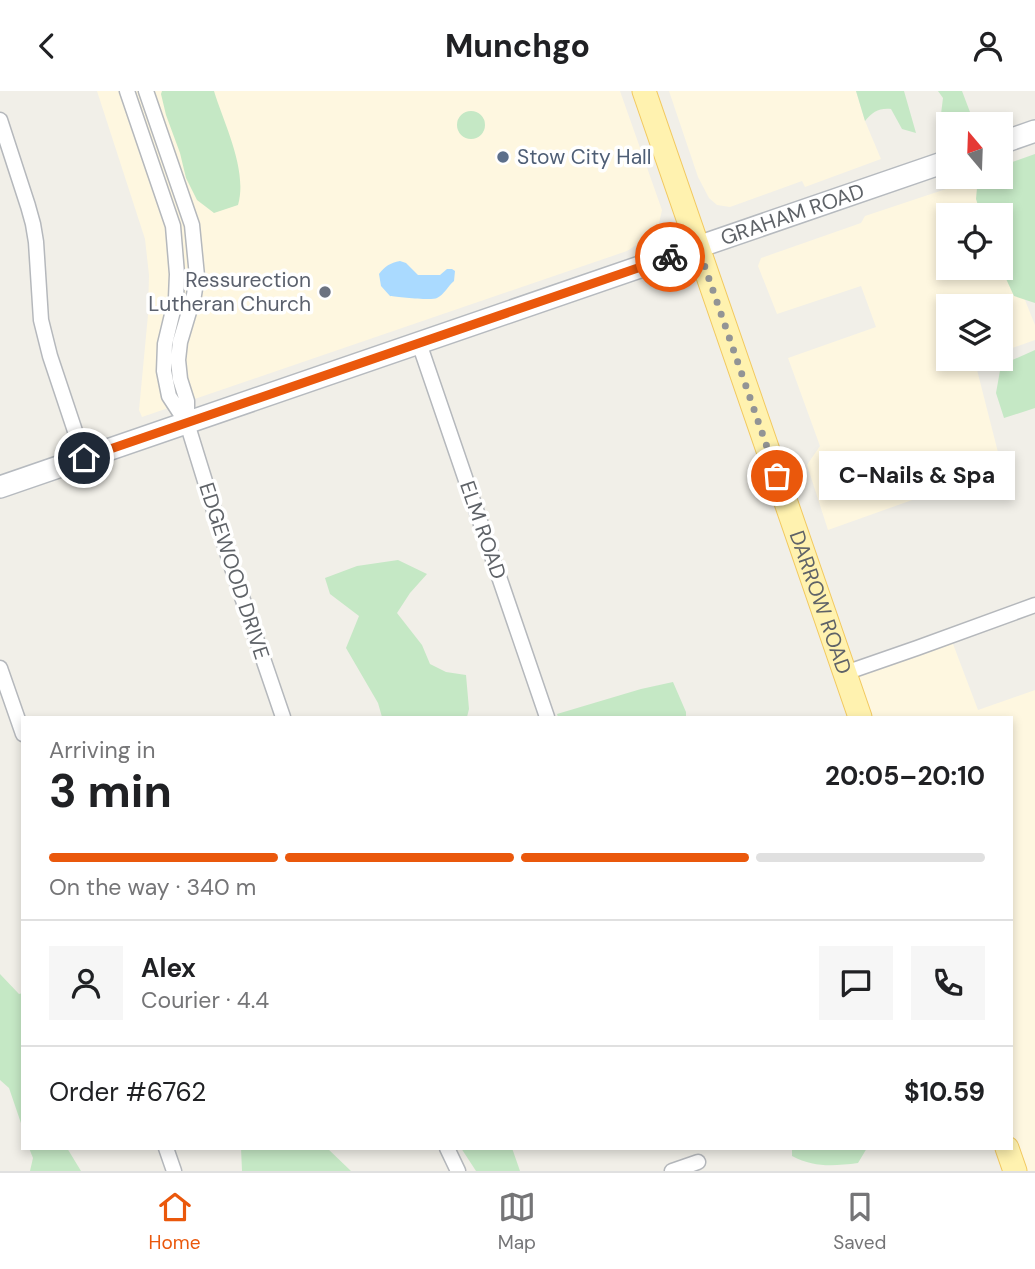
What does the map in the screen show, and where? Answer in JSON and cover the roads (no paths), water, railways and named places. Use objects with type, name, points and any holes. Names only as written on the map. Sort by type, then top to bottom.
[{"type":"main road","name":"DARROW ROAD","points":[[644,91],[860,716]]},
{"type":"main road","points":[[1013,139],[1035,131]]},
{"type":"main road","name":"GRAHAM ROAD","points":[[0,487],[936,165]]},
{"type":"main road","points":[[1008,1150],[1015,1171]]},
{"type":"street","points":[[127,91],[173,226],[176,298],[165,344],[164,371],[169,395],[187,423]]},
{"type":"street","points":[[146,91],[192,225],[197,277],[178,360],[180,379],[187,401],[187,423]]},
{"type":"street","points":[[0,120],[33,224],[41,320],[50,356],[84,458]]},
{"type":"street","points":[[0,174],[15,169]]},
{"type":"street","name":"ELM ROAD","points":[[419,343],[547,716]]},
{"type":"street","name":"EDGEWOOD DRIVE","points":[[187,423],[234,575],[283,716]]},
{"type":"street","points":[[845,673],[1035,605]]},
{"type":"street","points":[[0,668],[21,728]]},
{"type":"street","points":[[167,1150],[174,1171]]},
{"type":"street","points":[[448,1150],[458,1171]]},
{"type":"street","points":[[672,1171],[698,1160]]},
{"type":"water","points":[[400,261],[406,263],[418,275],[440,275],[447,269],[452,269],[455,271],[454,281],[442,295],[434,299],[390,296],[381,286],[379,274],[388,265]]},
{"type":"place","name":"Stow City Hall","points":[[503,157]]},
{"type":"place","name":"Ressurection Lutheran Church","points":[[325,292]]},
{"type":"place","name":"C-Nails & Spa","points":[[777,476]]}]
